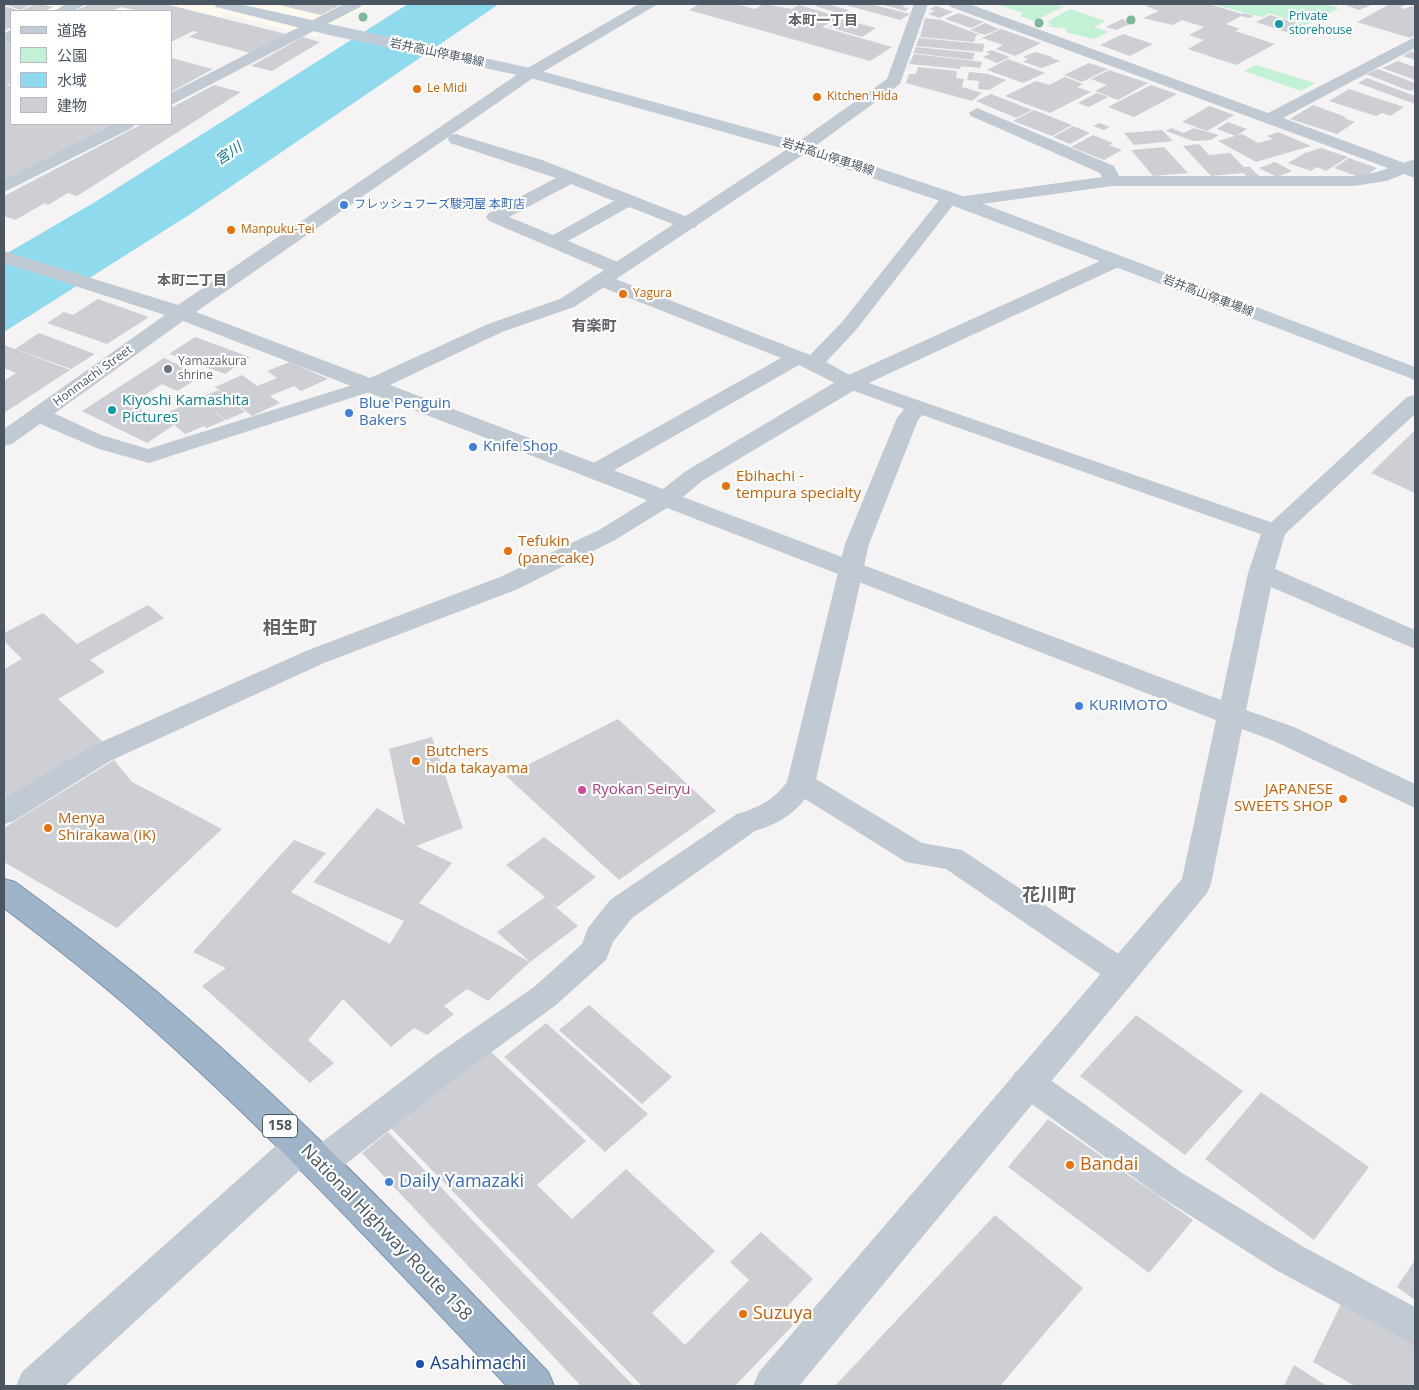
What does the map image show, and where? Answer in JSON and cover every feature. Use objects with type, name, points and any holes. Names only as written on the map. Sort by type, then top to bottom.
[{"type":"highway","name":"National Highway Route 158","points":[[4,891],[127,985],[311,1154],[534,1386]]},
{"type":"main road","name":"岩井高山停車場線","points":[[221,4],[530,73],[801,148],[955,200],[1414,372]]},
{"type":"street","points":[[64,10],[78,4]]},
{"type":"street","points":[[172,100],[322,28],[355,4]]},
{"type":"street","name":"Honmachi Street","points":[[4,439],[181,313],[530,73],[650,4]]},
{"type":"street","points":[[956,4],[1411,169]]},
{"type":"street","points":[[1269,119],[1415,42]]},
{"type":"street","points":[[4,187],[124,125]]},
{"type":"street","points":[[372,384],[495,328],[567,303],[689,224],[801,148]]},
{"type":"street","points":[[4,257],[181,313],[372,384],[852,570],[1284,734],[1415,797]]},
{"type":"street","points":[[668,498],[694,476],[850,383],[1116,261]]},
{"type":"street","points":[[773,1386],[1027,1082],[1196,884],[1261,573],[1274,530],[1415,402]]},
{"type":"street","points":[[1261,573],[1415,640]]},
{"type":"street","points":[[36,1386],[311,1154]]},
{"type":"lane","points":[[801,148],[894,81],[921,4]]},
{"type":"lane","points":[[977,113],[1108,170],[1112,181]]},
{"type":"lane","points":[[456,139],[516,156],[689,224]]},
{"type":"lane","points":[[596,471],[805,360],[849,326],[955,200],[1112,181],[1354,181],[1411,169]]},
{"type":"lane","points":[[571,177],[495,217],[553,242],[610,274],[805,360],[850,383],[1274,530]]},
{"type":"lane","points":[[553,242],[628,200]]},
{"type":"lane","points":[[40,415],[77,434],[127,452],[149,456],[372,384]]},
{"type":"lane","points":[[311,1154],[448,1064],[545,996],[595,951],[598,937],[621,909],[747,822],[759,820],[795,795],[801,783],[857,544],[908,418],[919,406]]},
{"type":"lane","points":[[4,813],[100,754],[315,657],[510,583],[607,535],[668,498]]},
{"type":"lane","points":[[801,783],[916,854],[952,858],[1120,972]]},
{"type":"lane","points":[[1027,1082],[1178,1190],[1289,1258],[1415,1327]]},
{"type":"shaded area","points":[[4,4],[371,4],[315,37],[225,14],[172,41],[172,10],[10,10],[10,123],[4,126]]},
{"type":"green space","points":[[1054,4],[1063,7],[1034,21],[1020,16],[1023,13],[999,5]]},
{"type":"green space","points":[[1212,4],[1326,4],[1339,8],[1306,25],[1269,13],[1262,17]]},
{"type":"green space","points":[[1070,9],[1105,21],[1094,27],[1109,32],[1094,39],[1065,32],[1068,30],[1059,27],[1048,26],[1051,24],[1047,22]]},
{"type":"green space","points":[[1256,65],[1315,83],[1301,91],[1244,71]]},
{"type":"water","name":"宮川","points":[[408,4],[499,4],[189,215],[4,332],[4,255],[95,202]]},
{"type":"building","points":[[4,4],[33,4],[20,10]]},
{"type":"building","points":[[35,4],[53,7],[46,10],[22,10]]},
{"type":"building","points":[[90,4],[165,4],[286,34],[251,53],[189,37],[198,32],[193,31],[172,42],[172,10],[134,10],[121,7],[114,10],[76,10]]},
{"type":"building","points":[[275,4],[342,4],[321,15]]},
{"type":"building","points":[[700,4],[736,4],[755,9],[764,4],[792,9],[799,5],[840,17],[822,27],[892,47],[870,61],[689,10]]},
{"type":"building","points":[[827,4],[849,10],[842,14],[815,6]]},
{"type":"building","points":[[842,4],[871,4],[910,14],[900,20]]},
{"type":"building","points":[[880,4],[907,4],[902,7],[909,8],[905,11]]},
{"type":"building","points":[[1151,4],[1209,4],[1242,14],[1245,13],[1254,16],[1249,18],[1241,16],[1226,24],[1240,29],[1235,31],[1275,44],[1236,65],[1188,49],[1204,40],[1189,35],[1204,27],[1182,20],[1172,25],[1143,18],[1159,11],[1146,6]]},
{"type":"building","points":[[1342,4],[1374,4],[1359,10]]},
{"type":"building","points":[[1390,4],[1407,4],[1400,7],[1405,9],[1411,6],[1415,7],[1415,35],[1410,38],[1357,22]]},
{"type":"building","points":[[4,6],[18,10],[10,10],[10,28],[4,31]]},
{"type":"building","points":[[936,6],[953,12],[939,18],[928,14],[935,11],[929,9]]},
{"type":"building","points":[[958,13],[984,22],[971,28],[945,19]]},
{"type":"building","name":"Private storehouse","points":[[1270,15],[1303,25],[1289,33],[1256,22]]},
{"type":"building","points":[[925,18],[941,20],[980,35],[976,35],[974,42],[920,37]]},
{"type":"building","points":[[843,19],[876,28],[862,37],[829,27]]},
{"type":"building","points":[[1122,19],[1132,23],[1116,30],[1106,27]]},
{"type":"building","points":[[985,23],[999,29],[985,35],[970,30]]},
{"type":"building","points":[[1001,29],[1041,43],[1015,56],[996,49],[1003,45],[982,38]]},
{"type":"building","points":[[1123,34],[1153,44],[1130,56],[1100,45]]},
{"type":"building","points":[[303,37],[320,42],[272,71],[251,66]]},
{"type":"building","points":[[919,38],[984,44],[983,52],[916,46]]},
{"type":"building","points":[[10,41],[10,84],[7,85],[10,86],[10,125],[110,125],[4,183],[4,44]]},
{"type":"building","points":[[916,47],[975,53],[972,60],[913,53]]},
{"type":"building","points":[[991,50],[1010,57],[997,63],[983,57],[990,54],[986,52]]},
{"type":"building","points":[[1411,51],[1415,53],[1415,60],[1403,56]]},
{"type":"building","points":[[1035,52],[1060,61],[1042,68],[1023,62],[1028,59],[1023,57]]},
{"type":"building","points":[[914,54],[982,62],[980,68],[961,66],[960,69],[909,64]]},
{"type":"building","points":[[172,58],[213,69],[172,91]]},
{"type":"building","points":[[1008,59],[1045,73],[1023,83],[987,70]]},
{"type":"building","points":[[1398,61],[1415,67],[1415,80],[1382,68]]},
{"type":"building","points":[[1089,63],[1108,69],[1082,82],[1064,75]]},
{"type":"building","points":[[918,67],[957,71],[956,78],[964,79],[962,87],[982,93],[972,101],[906,83],[909,74],[916,74]]},
{"type":"building","points":[[1378,69],[1415,83],[1415,89],[1410,91],[1366,74]]},
{"type":"building","points":[[1109,70],[1148,83],[1118,100],[1095,91],[1107,85],[1091,79]]},
{"type":"building","points":[[969,72],[988,74],[1006,80],[989,90],[978,89],[979,81],[967,80]]},
{"type":"building","points":[[1065,77],[1083,84],[1077,87],[1091,92],[1050,113],[1005,96],[1036,81],[1049,85]]},
{"type":"building","points":[[1367,78],[1415,96],[1415,104],[1358,83]]},
{"type":"building","points":[[214,85],[241,92],[77,196],[68,193],[48,205],[45,203],[15,220],[4,216],[4,196],[140,125],[172,125],[172,107]]},
{"type":"building","points":[[1151,85],[1177,94],[1134,117],[1108,107]]},
{"type":"building","points":[[1349,89],[1404,107],[1390,116],[1382,113],[1376,116],[1329,101]]},
{"type":"building","points":[[1097,93],[1108,97],[1089,107],[1078,103]]},
{"type":"building","points":[[991,94],[1032,110],[1016,118],[976,101]]},
{"type":"building","points":[[1313,105],[1355,122],[1337,134],[1290,119]]},
{"type":"building","points":[[1209,106],[1234,115],[1207,131],[1182,122]]},
{"type":"building","points":[[1034,110],[1072,125],[1052,136],[1013,121]]},
{"type":"building","points":[[1228,122],[1247,129],[1236,136],[1217,129]]},
{"type":"building","points":[[1099,123],[1110,127],[1104,130],[1093,126]]},
{"type":"building","points":[[1073,126],[1090,133],[1070,144],[1053,137]]},
{"type":"building","points":[[1171,128],[1184,133],[1194,128],[1219,135],[1211,140],[1193,141],[1166,131]]},
{"type":"building","points":[[1162,130],[1173,141],[1134,145],[1124,133]]},
{"type":"building","points":[[1278,132],[1311,146],[1256,162],[1218,141],[1242,134],[1258,143],[1273,139],[1267,136]]},
{"type":"building","points":[[1093,135],[1113,143],[1109,145],[1122,150],[1104,160],[1071,147]]},
{"type":"building","points":[[1199,144],[1209,155],[1230,153],[1244,167],[1250,167],[1259,176],[1247,177],[1243,173],[1211,176],[1183,146]]},
{"type":"building","points":[[1164,147],[1188,173],[1153,176],[1131,150]]},
{"type":"building","points":[[1321,148],[1348,157],[1326,171],[1317,167],[1311,171],[1288,163],[1305,153]]},
{"type":"building","points":[[1349,158],[1377,168],[1362,178],[1334,168]]},
{"type":"building","points":[[1275,162],[1292,171],[1277,177],[1259,168]]},
{"type":"building","points":[[98,299],[149,317],[107,344],[47,323],[64,312],[73,315]]},
{"type":"building","points":[[39,333],[95,354],[71,369],[15,349]]},
{"type":"building","points":[[195,337],[250,357],[225,374],[169,354]]},
{"type":"building","points":[[4,345],[70,370],[4,413],[4,381],[16,373],[4,368]]},
{"type":"building","points":[[164,358],[202,376],[177,391],[162,384],[131,404],[174,425],[147,443],[82,411]]},
{"type":"building","points":[[290,362],[328,379],[301,391],[294,386],[270,396],[280,403],[252,416],[215,387],[242,375],[257,386],[277,378],[267,371]]},
{"type":"building","points":[[218,390],[245,412],[226,420],[204,402],[225,420],[207,428],[204,426],[185,434],[162,415]]},
{"type":"building","points":[[1415,430],[1415,493],[1371,473]]},
{"type":"building","points":[[148,605],[164,618],[90,660],[105,672],[58,699],[105,744],[4,803],[4,669],[22,659],[4,641],[4,633],[43,613],[77,644]]},
{"type":"building","points":[[618,719],[716,811],[619,880],[506,776]]},
{"type":"building","points":[[432,737],[463,828],[416,846],[452,863],[419,903],[530,962],[488,1001],[467,989],[444,1006],[454,1014],[427,1035],[414,1028],[391,1047],[343,999],[308,1040],[334,1063],[310,1083],[202,986],[226,968],[193,952],[294,840],[326,853],[291,892],[390,944],[404,921],[313,882],[377,808],[405,825],[389,749]]},
{"type":"building","points":[[114,760],[132,782],[222,829],[117,928],[4,862],[4,828]]},
{"type":"building","points":[[544,837],[596,877],[557,907],[550,902],[578,926],[530,962],[497,932],[545,897],[506,865]]},
{"type":"building","points":[[589,1005],[672,1077],[642,1104],[559,1030]]},
{"type":"building","points":[[1136,1015],[1243,1091],[1185,1155],[1080,1076]]},
{"type":"building","points":[[546,1023],[648,1114],[605,1152],[504,1057]]},
{"type":"building","points":[[489,1050],[586,1141],[537,1185],[572,1219],[626,1169],[715,1251],[652,1313],[685,1345],[749,1280],[730,1262],[761,1232],[813,1279],[783,1311],[795,1323],[735,1386],[642,1386],[391,1128]]},
{"type":"building","points":[[1261,1092],[1369,1167],[1314,1240],[1205,1159]]},
{"type":"building","points":[[1048,1119],[1193,1220],[1149,1273],[1008,1167]]},
{"type":"building","points":[[388,1132],[634,1386],[581,1386],[362,1153]]},
{"type":"building","points":[[995,1215],[1083,1288],[1000,1386],[835,1386]]},
{"type":"building","points":[[1415,1260],[1415,1300],[1397,1287]]},
{"type":"building","points":[[1341,1304],[1415,1341],[1415,1386],[1355,1386],[1313,1362]]},
{"type":"building","points":[[1294,1365],[1327,1386],[1284,1386]]},
{"type":"place","name":"Private storehouse","points":[[1279,24]]},
{"type":"place","name":"Le Midi","points":[[417,89]]},
{"type":"place","name":"Kitchen Hida","points":[[817,97]]},
{"type":"place","name":"フレッシュフーズ駿河屋 本町店","points":[[344,205]]},
{"type":"place","name":"Manpuku-Tei","points":[[231,230]]},
{"type":"place","name":"Yagura","points":[[623,294]]},
{"type":"place","name":"Yamazakura shrine","points":[[168,369]]},
{"type":"place","name":"Kiyoshi Kamashita Pictures","points":[[112,410]]},
{"type":"place","name":"Blue Penguin Bakers","points":[[349,413]]},
{"type":"place","name":"Knife Shop","points":[[473,447]]},
{"type":"place","name":"Ebihachi - tempura specialty","points":[[726,486]]},
{"type":"place","name":"Tefukin (panecake)","points":[[508,551]]},
{"type":"place","name":"KURIMOTO","points":[[1079,706]]},
{"type":"place","name":"Butchers hida takayama","points":[[416,761]]},
{"type":"place","name":"Ryokan Seiryu","points":[[582,790]]},
{"type":"place","name":"JAPANESE SWEETS SHOP","points":[[1343,799]]},
{"type":"place","name":"Menya Shirakawa (iK)","points":[[48,828]]},
{"type":"place","name":"Bandai","points":[[1070,1165]]},
{"type":"place","name":"Daily Yamazaki","points":[[389,1182]]},
{"type":"place","name":"Suzuya","points":[[743,1314]]},
{"type":"place","name":"Asahimachi","points":[[420,1364]]},
{"type":"district","name":"本町一丁目","points":[[823,21]]},
{"type":"district","name":"本町二丁目","points":[[192,281]]},
{"type":"district","name":"有楽町","points":[[594,327]]},
{"type":"district","name":"相生町","points":[[290,629]]},
{"type":"district","name":"花川町","points":[[1049,896]]}]
